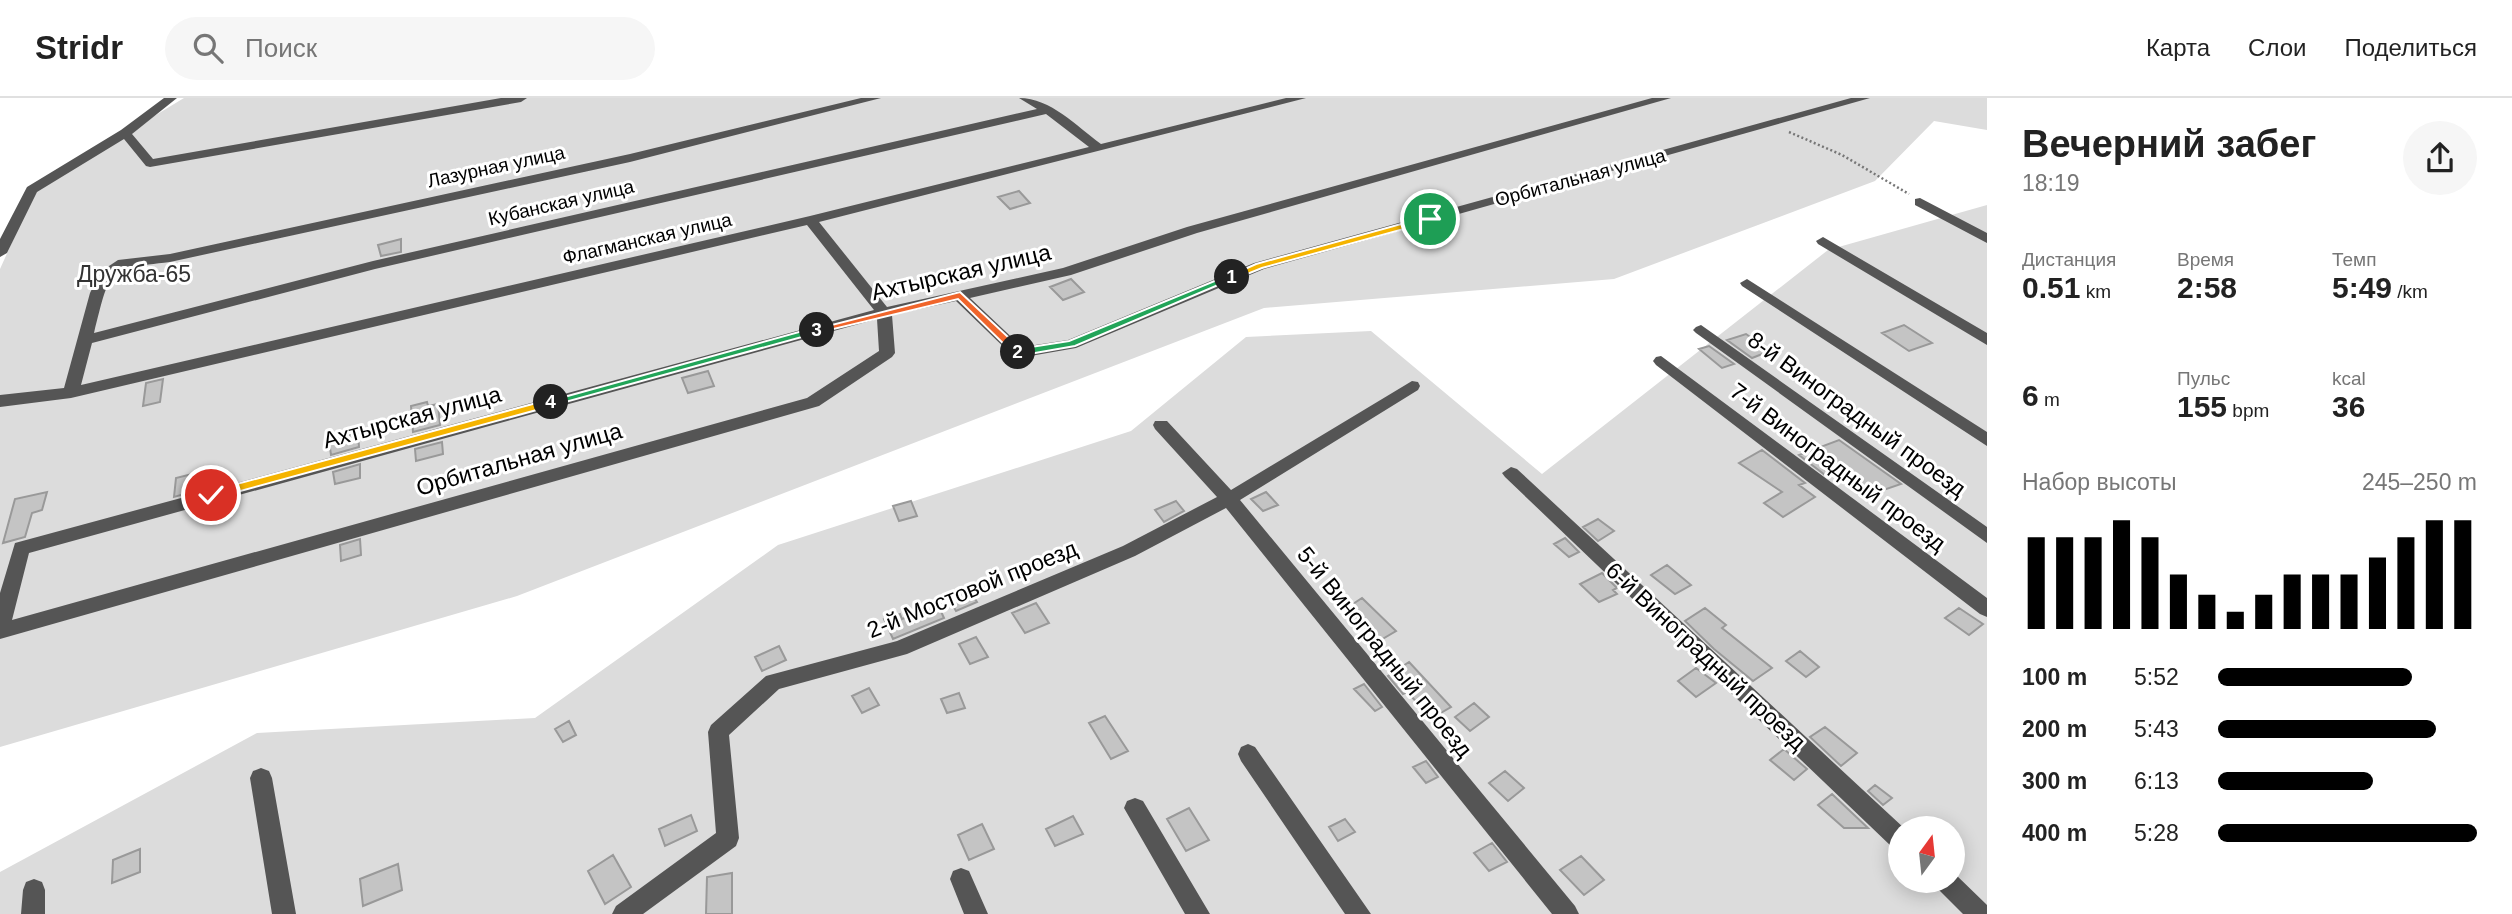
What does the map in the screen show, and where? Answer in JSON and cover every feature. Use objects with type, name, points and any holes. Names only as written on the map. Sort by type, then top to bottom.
[{"type":"lane","points":[[439,98],[440,113]]},
{"type":"lane","points":[[125,133],[150,163],[521,98]]},
{"type":"lane","name":"Лазурная улица","points":[[85,340],[97,293],[105,275],[123,263],[170,258],[630,158],[875,98]]},
{"type":"lane","points":[[1025,98],[1048,110],[1097,147]]},
{"type":"lane","name":"Флагманская улица","points":[[0,401],[72,393],[810,220],[1300,98]]},
{"type":"lane","name":"Ахтырская улица","points":[[21,548],[884,312],[1066,272],[1192,230],[1665,98]]},
{"type":"lane","name":"Орбитальная улица","points":[[960,295],[1019,353],[1071,344],[1259,266],[1864,98]]},
{"type":"lane","points":[[0,253],[32,190],[125,133],[172,99]]},
{"type":"lane","name":"Кубанская улица","points":[[85,340],[373,265],[1048,110]]},
{"type":"lane","points":[[1920,202],[1987,239]]},
{"type":"lane","points":[[810,220],[884,312]]},
{"type":"lane","points":[[1823,241],[1987,340]]},
{"type":"lane","points":[[1747,283],[1987,440]]},
{"type":"lane","name":"Орбитальная улица","points":[[21,548],[0,631],[813,402],[887,353],[884,312]]},
{"type":"lane","name":"8-й Виноградный проезд","points":[[1700,330],[1987,536]]},
{"type":"lane","points":[[72,393],[85,340]]},
{"type":"lane","name":"7-й Виноградный проезд","points":[[1661,361],[1987,609]]},
{"type":"lane","name":"2-й Мостовой проезд","points":[[624,914],[728,838],[718,732],[773,682],[900,648],[1129,551],[1229,499],[1412,386]]},
{"type":"lane","name":"5-й Виноградный проезд","points":[[1161,425],[1229,499],[1567,914]]},
{"type":"lane","name":"6-й Виноградный проезд","points":[[1511,473],[1888,828]]},
{"type":"lane","points":[[1248,754],[1359,914]]},
{"type":"lane","points":[[261,778],[284,914]]},
{"type":"lane","points":[[1135,807],[1198,914]]},
{"type":"lane","points":[[961,879],[976,914]]},
{"type":"lane","points":[[33,914],[34,890]]},
{"type":"lane","points":[[1958,893],[1980,914]]},
{"type":"path","points":[[1771,124],[1842,155],[1891,181],[1920,202]]},
{"type":"green space","name":"Дружба-65","points":[[184,98],[1987,98],[1987,130],[1934,121],[1875,181],[1614,279],[1264,308],[517,596],[0,747],[0,269],[37,187]]},
{"type":"green space","points":[[1987,205],[1987,914],[0,914],[0,872],[257,733],[535,718],[778,545],[1131,431],[1246,337],[1371,331],[1542,474],[1828,250]]},
{"type":"building","points":[[1019,191],[1030,203],[1010,209],[998,197]]},
{"type":"building","points":[[401,239],[401,252],[381,256],[378,245]]},
{"type":"building","points":[[1071,279],[1084,292],[1063,300],[1050,287]]},
{"type":"building","points":[[1904,325],[1932,343],[1909,351],[1882,333]]},
{"type":"building","points":[[1746,334],[1770,351],[1752,358],[1727,340]]},
{"type":"building","points":[[1709,346],[1734,364],[1722,368],[1699,349]]},
{"type":"building","points":[[708,371],[714,386],[688,393],[682,378]]},
{"type":"building","points":[[163,379],[160,402],[143,406],[146,383]]},
{"type":"building","points":[[427,402],[428,406],[438,404],[440,425],[413,432],[411,406]]},
{"type":"building","points":[[358,432],[359,447],[331,455],[329,441]]},
{"type":"building","points":[[1839,440],[1901,484],[1872,494],[1840,469],[1825,475],[1799,455]]},
{"type":"building","points":[[442,442],[443,454],[416,461],[415,449]]},
{"type":"building","points":[[1762,450],[1805,483],[1799,485],[1815,497],[1783,517],[1764,503],[1782,492],[1739,463]]},
{"type":"building","points":[[360,464],[360,478],[335,484],[333,472]]},
{"type":"building","points":[[200,472],[199,490],[174,497],[176,478]]},
{"type":"building","points":[[47,492],[42,510],[32,513],[25,537],[3,543],[15,499]]},
{"type":"building","points":[[1266,492],[1278,505],[1263,511],[1251,499]]},
{"type":"building","points":[[911,501],[917,516],[899,521],[893,506]]},
{"type":"building","points":[[1176,501],[1184,511],[1164,522],[1155,510]]},
{"type":"building","points":[[1598,519],[1614,531],[1598,541],[1583,527]]},
{"type":"building","points":[[1565,538],[1579,552],[1569,557],[1554,544]]},
{"type":"building","points":[[360,539],[361,555],[341,561],[340,545]]},
{"type":"building","points":[[1667,565],[1691,585],[1675,594],[1651,575]]},
{"type":"building","points":[[1602,573],[1617,588],[1613,590],[1617,594],[1599,602],[1580,584]]},
{"type":"building","points":[[968,588],[977,602],[956,611],[948,597]]},
{"type":"building","points":[[1362,598],[1396,631],[1379,641],[1347,608]]},
{"type":"building","points":[[1036,603],[1049,623],[1025,633],[1012,613]]},
{"type":"building","points":[[939,607],[944,618],[893,639],[884,619],[900,614],[902,619]]},
{"type":"building","points":[[1705,608],[1726,625],[1722,628],[1772,668],[1753,681],[1714,649],[1685,621]]},
{"type":"building","points":[[1959,608],[1983,624],[1969,635],[1945,618]]},
{"type":"building","points":[[976,637],[988,657],[970,664],[959,644]]},
{"type":"building","points":[[779,646],[786,660],[762,671],[755,657]]},
{"type":"building","points":[[1800,651],[1819,667],[1806,677],[1786,661]]},
{"type":"building","points":[[1409,662],[1451,707],[1432,718],[1407,692],[1403,694],[1388,676]]},
{"type":"building","points":[[1696,668],[1716,683],[1696,697],[1678,681]]},
{"type":"building","points":[[1364,684],[1382,707],[1375,711],[1354,689]]},
{"type":"building","points":[[869,688],[879,705],[862,713],[852,696]]},
{"type":"building","points":[[959,693],[965,708],[947,713],[941,699]]},
{"type":"building","points":[[1474,703],[1489,717],[1470,731],[1455,717]]},
{"type":"building","points":[[1105,716],[1128,751],[1111,759],[1089,723]]},
{"type":"building","points":[[569,721],[576,735],[563,742],[555,729]]},
{"type":"building","points":[[1825,727],[1857,753],[1841,766],[1810,737]]},
{"type":"building","points":[[1784,749],[1807,769],[1794,780],[1770,760]]},
{"type":"building","points":[[1426,761],[1438,777],[1426,783],[1413,767]]},
{"type":"building","points":[[1505,771],[1524,788],[1508,801],[1489,783]]},
{"type":"building","points":[[1875,785],[1892,798],[1883,805],[1868,791]]},
{"type":"building","points":[[1832,794],[1868,828],[1844,828],[1818,805]]},
{"type":"building","points":[[1189,808],[1209,840],[1186,851],[1167,819]]},
{"type":"building","points":[[691,815],[697,831],[665,846],[659,829]]},
{"type":"building","points":[[1073,816],[1083,834],[1055,846],[1046,829]]},
{"type":"building","points":[[1345,819],[1355,832],[1338,841],[1329,827]]},
{"type":"building","points":[[982,824],[994,849],[969,860],[958,835]]},
{"type":"building","points":[[1492,843],[1507,862],[1489,871],[1474,853]]},
{"type":"building","points":[[140,849],[140,872],[112,883],[113,860]]},
{"type":"building","points":[[613,855],[631,887],[605,904],[588,871]]},
{"type":"building","points":[[1581,856],[1604,880],[1584,895],[1560,870]]},
{"type":"building","points":[[398,864],[402,890],[363,906],[360,879]]},
{"type":"building","points":[[732,873],[732,914],[706,914],[707,877]]},
{"type":"route","points":[[211,495],[884,312],[960,295],[1019,353],[1071,344],[1259,266],[1430,219]]}]
